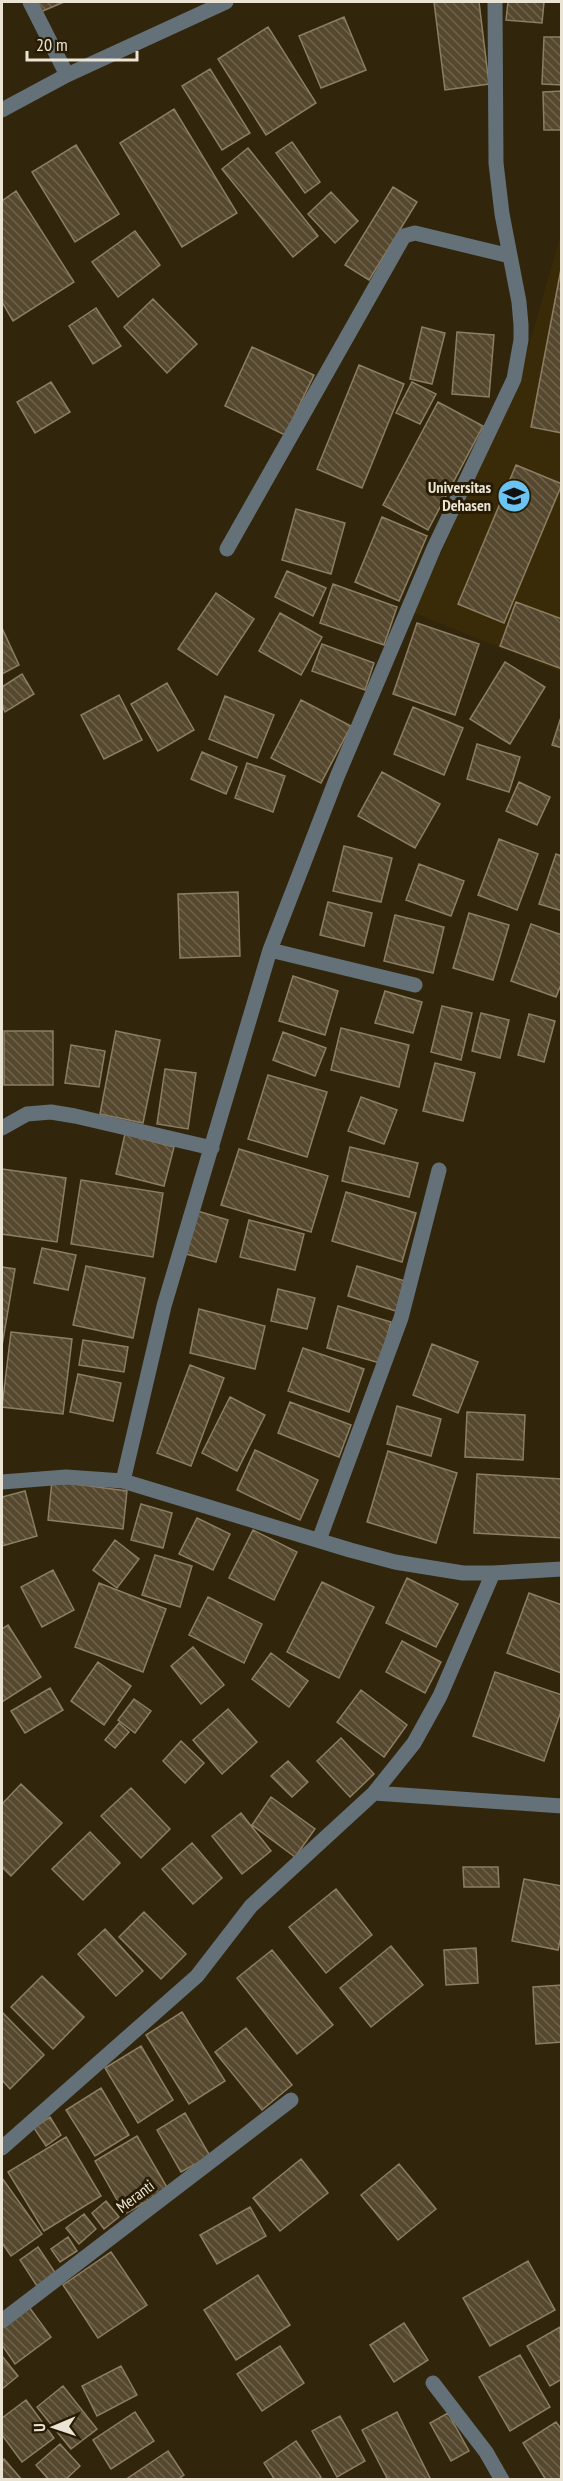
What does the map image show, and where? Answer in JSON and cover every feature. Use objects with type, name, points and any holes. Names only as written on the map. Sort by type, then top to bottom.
[{"type":"street","points":[[30,2],[67,75]]},
{"type":"street","points":[[2,110],[67,75],[226,2]]},
{"type":"street","points":[[123,1481],[164,1306],[270,950],[337,777],[425,569],[514,379],[520,350],[521,325],[496,164],[495,2]]},
{"type":"street","points":[[227,549],[404,236],[415,233],[510,256]]},
{"type":"street","points":[[270,950],[415,986]]},
{"type":"street","points":[[2,1128],[27,1114],[51,1112],[212,1148]]},
{"type":"street","points":[[319,1540],[401,1318],[439,1170]]},
{"type":"street","points":[[2,1482],[66,1477],[123,1481],[395,1562],[463,1573],[561,1569]]},
{"type":"street","points":[[2,2148],[197,1976],[250,1906],[374,1793],[414,1743],[440,1696],[493,1573]]},
{"type":"street","points":[[374,1793],[561,1806]]},
{"type":"street","name":"Meranti","points":[[2,2321],[291,2100]]},
{"type":"street","points":[[433,2383],[486,2452],[502,2480]]},
{"type":"shaded area","name":"Universitas Dehasen","points":[[561,234],[561,672],[414,613],[519,379]]},
{"type":"building","points":[[33,2],[64,2],[38,13]]},
{"type":"building","points":[[434,2],[479,2],[489,84],[445,90]]},
{"type":"building","points":[[508,2],[544,2],[542,23],[506,20]]},
{"type":"building","points":[[344,17],[366,70],[321,88],[299,36]]},
{"type":"building","points":[[268,27],[316,103],[266,135],[218,59]]},
{"type":"building","points":[[544,37],[562,37],[562,85],[542,84]]},
{"type":"building","points":[[210,69],[250,133],[222,150],[182,86]]},
{"type":"building","points":[[562,91],[562,130],[544,130],[543,92]]},
{"type":"building","points":[[174,109],[237,213],[182,247],[120,143]]},
{"type":"building","points":[[292,142],[320,182],[305,193],[276,153]]},
{"type":"building","points":[[76,145],[119,214],[75,242],[32,172]]},
{"type":"building","points":[[248,148],[318,236],[293,257],[222,169]]},
{"type":"building","points":[[393,187],[417,202],[369,280],[345,265]]},
{"type":"building","points":[[16,191],[74,282],[13,321],[2,302],[2,201]]},
{"type":"building","points":[[331,192],[358,221],[335,243],[308,214]]},
{"type":"building","points":[[135,231],[160,265],[118,297],[92,262]]},
{"type":"building","points":[[562,269],[562,433],[531,427]]},
{"type":"building","points":[[153,299],[197,344],[167,373],[124,327]]},
{"type":"building","points":[[96,308],[121,346],[93,364],[69,326]]},
{"type":"building","points":[[422,327],[445,333],[432,384],[410,379]]},
{"type":"building","points":[[457,332],[494,335],[489,397],[452,394]]},
{"type":"building","points":[[252,347],[314,375],[285,435],[225,406]]},
{"type":"building","points":[[359,365],[404,384],[362,488],[317,469]]},
{"type":"building","points":[[51,382],[70,412],[35,433],[17,402]]},
{"type":"building","points":[[412,382],[436,394],[420,424],[396,413]]},
{"type":"building","points":[[438,402],[483,426],[428,530],[383,505]]},
{"type":"building","points":[[516,465],[562,484],[504,623],[458,604]]},
{"type":"building","points":[[296,509],[345,523],[331,574],[282,560]]},
{"type":"building","points":[[382,517],[427,536],[399,601],[355,582]]},
{"type":"building","points":[[287,571],[326,588],[313,616],[275,597]]},
{"type":"building","points":[[333,584],[397,607],[384,645],[320,623]]},
{"type":"building","points":[[216,593],[254,619],[217,675],[178,649]]},
{"type":"building","points":[[516,602],[562,619],[562,669],[500,646]]},
{"type":"building","points":[[280,613],[322,637],[301,675],[259,651]]},
{"type":"building","points":[[417,623],[479,644],[455,715],[393,694]]},
{"type":"building","points":[[2,628],[19,665],[2,674]]},
{"type":"building","points":[[322,644],[374,663],[365,690],[312,671]]},
{"type":"building","points":[[505,662],[545,687],[510,744],[470,719]]},
{"type":"building","points":[[22,674],[34,694],[5,712],[2,705],[2,687]]},
{"type":"building","points":[[167,683],[194,730],[158,751],[131,704]]},
{"type":"building","points":[[119,695],[142,740],[104,759],[81,715]]},
{"type":"building","points":[[225,696],[274,715],[257,758],[209,739]]},
{"type":"building","points":[[301,700],[351,726],[321,783],[271,758]]},
{"type":"building","points":[[413,707],[463,728],[444,775],[394,754]]},
{"type":"building","points":[[562,714],[562,748],[552,745]]},
{"type":"building","points":[[477,744],[520,757],[509,792],[467,779]]},
{"type":"building","points":[[202,752],[237,767],[226,794],[191,779]]},
{"type":"building","points":[[247,763],[285,776],[273,812],[235,798]]},
{"type":"building","points":[[382,772],[440,804],[415,848],[358,816]]},
{"type":"building","points":[[519,782],[550,797],[537,825],[506,811]]},
{"type":"building","points":[[499,839],[538,854],[517,910],[478,895]]},
{"type":"building","points":[[344,846],[392,858],[381,902],[333,891]]},
{"type":"building","points":[[556,854],[562,856],[562,911],[539,904]]},
{"type":"building","points":[[419,864],[464,881],[451,916],[406,900]]},
{"type":"building","points":[[238,892],[240,956],[180,958],[178,894]]},
{"type":"building","points":[[328,902],[372,913],[364,946],[320,935]]},
{"type":"building","points":[[469,913],[509,925],[493,980],[453,968]]},
{"type":"building","points":[[395,915],[444,927],[433,973],[384,961]]},
{"type":"building","points":[[531,924],[562,935],[562,982],[556,997],[511,981]]},
{"type":"building","points":[[293,976],[338,991],[325,1035],[279,1021]]},
{"type":"building","points":[[385,991],[422,1002],[413,1033],[375,1023]]},
{"type":"building","points":[[442,1006],[472,1013],[461,1060],[431,1052]]},
{"type":"building","points":[[481,1013],[509,1020],[500,1058],[472,1051]]},
{"type":"building","points":[[529,1014],[555,1021],[544,1062],[518,1055]]},
{"type":"building","points":[[341,1028],[409,1045],[399,1087],[331,1070]]},
{"type":"building","points":[[4,1031],[53,1031],[53,1085],[4,1085]]},
{"type":"building","points":[[116,1031],[160,1040],[143,1123],[100,1114]]},
{"type":"building","points":[[283,1032],[326,1048],[315,1076],[273,1060]]},
{"type":"building","points":[[71,1045],[105,1051],[99,1087],[65,1083]]},
{"type":"building","points":[[435,1063],[475,1073],[463,1121],[423,1111]]},
{"type":"building","points":[[165,1069],[196,1073],[188,1129],[157,1124]]},
{"type":"building","points":[[268,1075],[327,1092],[307,1157],[248,1139]]},
{"type":"building","points":[[361,1097],[397,1110],[384,1144],[348,1131]]},
{"type":"building","points":[[125,1134],[174,1147],[164,1186],[116,1174]]},
{"type":"building","points":[[350,1147],[418,1163],[409,1197],[342,1181]]},
{"type":"building","points":[[239,1149],[328,1176],[311,1232],[221,1205]]},
{"type":"building","points":[[2,1169],[66,1178],[57,1242],[2,1234]]},
{"type":"building","points":[[81,1180],[163,1193],[153,1257],[71,1244]]},
{"type":"building","points":[[346,1192],[416,1213],[402,1262],[332,1241]]},
{"type":"building","points":[[194,1210],[228,1220],[216,1262],[182,1253]]},
{"type":"building","points":[[249,1220],[304,1234],[295,1270],[240,1257]]},
{"type":"building","points":[[42,1248],[76,1255],[68,1290],[34,1283]]},
{"type":"building","points":[[86,1266],[145,1278],[133,1338],[73,1325]]},
{"type":"building","points":[[357,1266],[408,1282],[399,1312],[348,1296]]},
{"type":"building","points":[[2,1267],[15,1269],[2,1346]]},
{"type":"building","points":[[278,1289],[315,1298],[307,1329],[271,1321]]},
{"type":"building","points":[[338,1306],[391,1322],[380,1363],[327,1348]]},
{"type":"building","points":[[199,1309],[265,1326],[255,1369],[190,1353]]},
{"type":"building","points":[[11,1332],[72,1339],[63,1414],[2,1407]]},
{"type":"building","points":[[83,1340],[128,1347],[124,1372],[79,1365]]},
{"type":"building","points":[[432,1344],[478,1362],[458,1413],[413,1395]]},
{"type":"building","points":[[303,1348],[364,1369],[349,1412],[288,1391]]},
{"type":"building","points":[[190,1365],[224,1378],[191,1466],[157,1453]]},
{"type":"building","points":[[78,1374],[121,1383],[113,1421],[70,1412]]},
{"type":"building","points":[[230,1397],[265,1415],[237,1471],[202,1453]]},
{"type":"building","points":[[290,1402],[351,1425],[339,1457],[278,1433]]},
{"type":"building","points":[[397,1406],[441,1419],[431,1456],[387,1444]]},
{"type":"building","points":[[467,1412],[525,1415],[523,1460],[465,1457]]},
{"type":"building","points":[[255,1450],[318,1480],[300,1520],[237,1490]]},
{"type":"building","points":[[388,1451],[457,1473],[436,1543],[367,1522]]},
{"type":"building","points":[[477,1474],[562,1479],[562,1538],[474,1533]]},
{"type":"building","points":[[52,1481],[127,1491],[123,1529],[48,1520]]},
{"type":"building","points":[[25,1491],[37,1536],[2,1546],[2,1497]]},
{"type":"building","points":[[141,1504],[172,1513],[163,1548],[131,1540]]},
{"type":"building","points":[[197,1518],[230,1534],[213,1570],[179,1554]]},
{"type":"building","points":[[253,1530],[297,1552],[274,1600],[229,1578]]},
{"type":"building","points":[[115,1540],[139,1559],[117,1588],[93,1570]]},
{"type":"building","points":[[155,1555],[192,1566],[180,1607],[142,1595]]},
{"type":"building","points":[[53,1570],[74,1610],[42,1627],[21,1587]]},
{"type":"building","points":[[407,1578],[458,1604],[436,1647],[386,1623]]},
{"type":"building","points":[[322,1582],[374,1607],[339,1678],[287,1652]]},
{"type":"building","points":[[99,1583],[166,1609],[143,1672],[75,1647]]},
{"type":"building","points":[[529,1593],[562,1605],[561,1673],[507,1653]]},
{"type":"building","points":[[208,1597],[262,1624],[244,1663],[189,1635]]},
{"type":"building","points":[[8,1625],[41,1677],[2,1702],[2,1629]]},
{"type":"building","points":[[402,1641],[441,1662],[425,1693],[386,1672]]},
{"type":"building","points":[[193,1647],[224,1685],[201,1704],[171,1666]]},
{"type":"building","points":[[271,1653],[308,1681],[289,1707],[252,1679]]},
{"type":"building","points":[[98,1662],[131,1686],[104,1725],[71,1701]]},
{"type":"building","points":[[495,1672],[562,1695],[562,1708],[544,1761],[473,1736]]},
{"type":"building","points":[[50,1688],[63,1710],[25,1733],[11,1711]]},
{"type":"building","points":[[361,1690],[407,1725],[384,1757],[337,1722]]},
{"type":"building","points":[[134,1699],[151,1711],[135,1733],[118,1720]]},
{"type":"building","points":[[228,1709],[257,1742],[222,1774],[193,1740]]},
{"type":"building","points":[[119,1723],[129,1732],[115,1748],[105,1740]]},
{"type":"building","points":[[341,1738],[374,1774],[350,1797],[317,1761]]},
{"type":"building","points":[[181,1741],[204,1763],[185,1783],[163,1761]]},
{"type":"building","points":[[288,1761],[308,1782],[292,1797],[271,1776]]},
{"type":"building","points":[[21,1784],[62,1823],[11,1876],[2,1867],[2,1804]]},
{"type":"building","points":[[131,1788],[170,1829],[141,1858],[101,1816]]},
{"type":"building","points":[[271,1797],[315,1829],[295,1857],[252,1825]]},
{"type":"building","points":[[241,1813],[271,1851],[242,1874],[212,1836]]},
{"type":"building","points":[[90,1832],[120,1863],[83,1900],[52,1869]]},
{"type":"building","points":[[192,1843],[222,1878],[193,1904],[162,1869]]},
{"type":"building","points":[[463,1867],[498,1867],[499,1887],[464,1887]]},
{"type":"building","points":[[524,1879],[562,1886],[562,1932],[558,1950],[512,1941]]},
{"type":"building","points":[[336,1889],[372,1935],[326,1973],[289,1927]]},
{"type":"building","points":[[144,1912],[186,1954],[161,1979],[119,1937]]},
{"type":"building","points":[[105,1929],[143,1971],[116,1996],[78,1954]]},
{"type":"building","points":[[391,1946],[423,1985],[371,2027],[340,1988]]},
{"type":"building","points":[[476,1948],[478,1983],[446,1985],[444,1950]]},
{"type":"building","points":[[272,1950],[333,2025],[297,2054],[237,1978]]},
{"type":"building","points":[[42,1976],[84,2017],[53,2049],[11,2007]]},
{"type":"building","points":[[562,1985],[562,2042],[536,2044],[533,1987]]},
{"type":"building","points":[[2,2012],[44,2055],[10,2089],[2,2080]]},
{"type":"building","points":[[182,2012],[225,2081],[189,2104],[146,2035]]},
{"type":"building","points":[[246,2028],[292,2085],[262,2110],[215,2052]]},
{"type":"building","points":[[141,2046],[173,2100],[138,2123],[105,2068]]},
{"type":"building","points":[[101,2088],[129,2135],[95,2156],[66,2110]]},
{"type":"building","points":[[185,2113],[210,2156],[181,2172],[157,2130]]},
{"type":"building","points":[[50,2117],[61,2135],[46,2146],[34,2128]]},
{"type":"building","points":[[137,2136],[168,2189],[125,2214],[95,2161]]},
{"type":"building","points":[[66,2137],[101,2196],[44,2231],[8,2172]]},
{"type":"building","points":[[301,2159],[328,2193],[280,2231],[253,2198]]},
{"type":"building","points":[[399,2164],[436,2209],[398,2240],[361,2195]]},
{"type":"building","points":[[2,2178],[42,2234],[11,2256],[2,2243]]},
{"type":"building","points":[[106,2201],[119,2217],[104,2229],[92,2213]]},
{"type":"building","points":[[250,2207],[266,2236],[217,2264],[200,2235]]},
{"type":"building","points":[[84,2214],[96,2229],[79,2244],[66,2228]]},
{"type":"building","points":[[68,2237],[77,2251],[60,2262],[51,2249]]},
{"type":"building","points":[[38,2247],[56,2274],[37,2286],[20,2260]]},
{"type":"building","points":[[111,2252],[147,2305],[98,2338],[63,2285]]},
{"type":"building","points":[[528,2261],[555,2310],[490,2346],[463,2298]]},
{"type":"building","points":[[258,2275],[290,2325],[236,2360],[204,2310]]},
{"type":"building","points":[[29,2307],[51,2337],[15,2364],[2,2345],[2,2328]]},
{"type":"building","points":[[404,2323],[428,2360],[394,2382],[370,2345]]},
{"type":"building","points":[[560,2327],[562,2379],[550,2386],[527,2346]]},
{"type":"building","points":[[280,2346],[304,2383],[262,2411],[237,2374]]},
{"type":"building","points":[[520,2355],[550,2407],[510,2431],[479,2377]]},
{"type":"building","points":[[2,2356],[18,2376],[2,2389]]},
{"type":"building","points":[[121,2366],[137,2395],[97,2416],[82,2386]]},
{"type":"building","points":[[63,2386],[97,2429],[71,2449],[37,2407]]},
{"type":"building","points":[[26,2400],[54,2438],[22,2462],[2,2435],[2,2418]]},
{"type":"building","points":[[135,2412],[154,2441],[111,2469],[93,2440]]},
{"type":"building","points":[[397,2412],[431,2480],[388,2480],[362,2430]]},
{"type":"building","points":[[448,2413],[469,2451],[451,2461],[430,2423]]},
{"type":"building","points":[[340,2416],[365,2461],[337,2477],[312,2431]]},
{"type":"building","points":[[556,2422],[562,2430],[562,2480],[546,2480],[523,2443]]},
{"type":"building","points":[[296,2441],[321,2477],[317,2480],[275,2480],[264,2463]]},
{"type":"building","points":[[60,2444],[80,2466],[65,2480],[49,2480],[36,2465]]},
{"type":"building","points":[[168,2451],[184,2475],[177,2480],[125,2480]]},
{"type":"building","points":[[4,2459],[22,2480],[2,2480],[2,2461]]},
{"type":"place","name":"Universitas Dehasen","points":[[514,496]]}]
